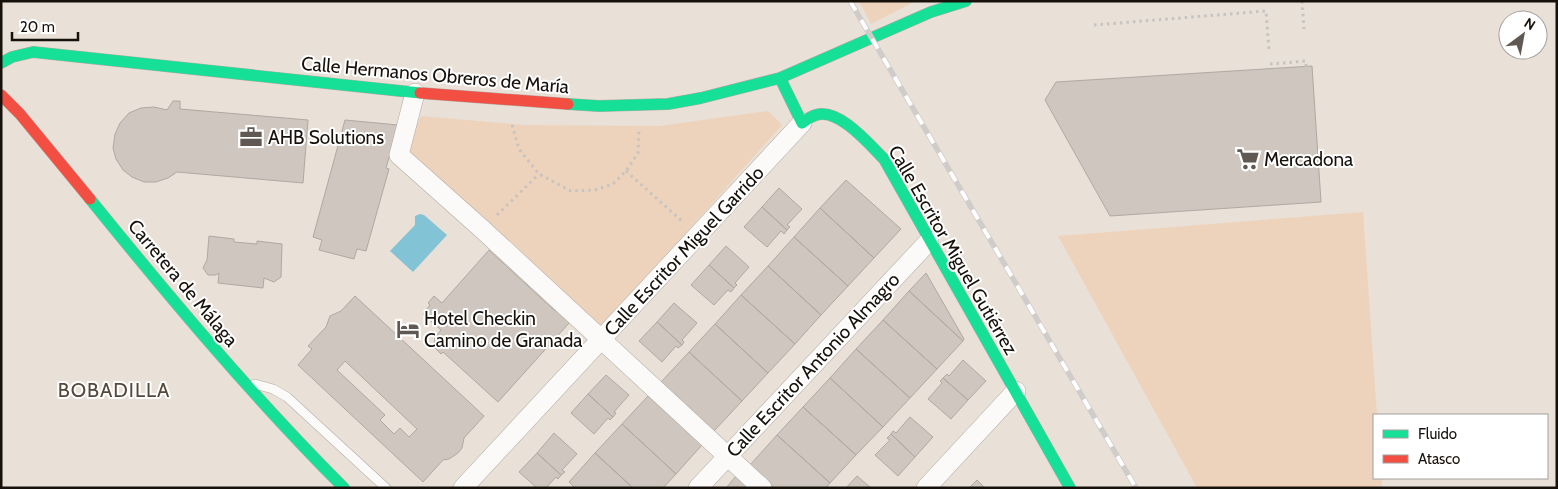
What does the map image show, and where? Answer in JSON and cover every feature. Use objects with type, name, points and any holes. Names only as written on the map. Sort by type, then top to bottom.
[{"type":"main road","name":"Calle Hermanos Obreros de María","points":[[1,63],[5,59],[33,52],[415,93],[599,106],[668,104],[701,98],[780,78],[860,44],[936,7],[966,1]]},
{"type":"main road","points":[[780,78],[802,123]]},
{"type":"main road","name":"Carretera de Málaga","points":[[1,95],[20,114],[242,381],[344,488]]},
{"type":"main road","name":"Calle Escritor Miguel Gutiérrez","points":[[802,123],[815,115],[825,114],[837,118],[851,127],[884,159],[1070,488]]},
{"type":"street","points":[[415,93],[399,155],[482,229],[762,488]]},
{"type":"street","name":"Calle Escritor Miguel Garrido","points":[[462,488],[802,123]]},
{"type":"street","name":"Calle Escritor Antonio Almagro","points":[[698,488],[929,241]]},
{"type":"street","points":[[926,488],[1016,392]]},
{"type":"lane","points":[[242,381],[273,388],[287,397],[386,488]]},
{"type":"path","points":[[1302,1],[1304,29]]},
{"type":"path","points":[[1094,25],[1266,12],[1269,50]]},
{"type":"path","points":[[1270,64],[1306,61],[1306,72]]},
{"type":"path","points":[[504,100],[518,149],[539,174],[571,191],[595,190],[613,184],[626,172],[638,153],[640,105]]},
{"type":"path","points":[[626,172],[698,235]]},
{"type":"path","points":[[482,229],[539,174]]},
{"type":"shaded area","points":[[859,1],[916,1],[871,24]]},
{"type":"shaded area","points":[[768,111],[782,125],[601,328],[405,149],[421,116],[526,125],[659,126]]},
{"type":"shaded area","points":[[1363,212],[1377,414],[1373,414],[1373,479],[1382,479],[1382,488],[1197,488],[1058,236]]},
{"type":"water","points":[[424,215],[447,235],[413,272],[390,251],[415,225],[415,216]]},
{"type":"building","points":[[1312,66],[1321,202],[1110,216],[1045,100],[1056,82]]},
{"type":"building","points":[[173,101],[180,101],[180,109],[308,120],[303,183],[177,172],[168,178],[156,182],[144,182],[132,177],[123,170],[116,159],[113,148],[115,134],[120,123],[129,113],[141,108],[154,107],[167,110]]},
{"type":"building","points":[[345,120],[398,125],[386,168],[389,169],[366,251],[357,249],[354,259],[319,250],[322,240],[313,237]]},
{"type":"building","points":[[846,180],[901,229],[874,258],[820,208]]},
{"type":"building","points":[[779,188],[802,209],[787,225],[790,227],[787,230],[762,207]]},
{"type":"building","points":[[762,207],[787,230],[784,234],[781,231],[767,247],[744,227]]},
{"type":"building","points":[[820,208],[874,258],[848,286],[794,237]]},
{"type":"building","points":[[209,236],[234,239],[234,242],[257,244],[257,241],[282,244],[281,277],[274,282],[264,278],[263,288],[218,283],[219,273],[208,275],[203,268],[207,260]]},
{"type":"building","points":[[794,237],[848,286],[821,315],[768,266]]},
{"type":"building","points":[[726,246],[749,267],[735,283],[737,285],[734,288],[709,265]]},
{"type":"building","points":[[489,250],[555,311],[556,309],[570,322],[498,402],[443,352],[441,354],[434,347],[435,337],[441,330],[423,314],[434,296],[442,303]]},
{"type":"building","points":[[709,265],[734,288],[731,292],[728,290],[714,305],[691,285]]},
{"type":"building","points":[[768,266],[821,315],[795,344],[741,295]]},
{"type":"building","points":[[926,273],[964,339],[963,341],[909,291]]},
{"type":"building","points":[[909,291],[963,341],[937,369],[883,320]]},
{"type":"building","points":[[741,295],[795,344],[768,373],[715,324]]},
{"type":"building","points":[[355,296],[484,416],[464,438],[462,448],[458,453],[449,459],[443,460],[423,482],[298,365],[312,349],[308,346],[326,327],[330,316],[341,311]],"holes":[[[345,361],[417,429],[409,437],[400,428],[394,434],[380,420],[385,415],[337,370]]]},
{"type":"building","points":[[674,303],[697,323],[682,340],[684,342],[682,345],[657,322]]},
{"type":"building","points":[[883,320],[937,369],[910,398],[856,349]]},
{"type":"building","points":[[657,322],[682,345],[678,348],[676,346],[662,362],[639,341]]},
{"type":"building","points":[[715,324],[768,373],[742,401],[689,352]]},
{"type":"building","points":[[856,349],[910,398],[883,427],[830,378]]},
{"type":"building","points":[[689,352],[742,401],[714,431],[661,382]]},
{"type":"building","points":[[963,360],[986,381],[968,400],[943,378],[947,374],[949,376]]},
{"type":"building","points":[[606,375],[629,395],[614,412],[616,413],[613,417],[588,394]]},
{"type":"building","points":[[830,378],[883,427],[856,455],[803,407]]},
{"type":"building","points":[[943,378],[968,400],[951,419],[928,399],[942,383],[940,381]]},
{"type":"building","points":[[588,394],[613,417],[610,420],[608,418],[594,434],[571,413]]},
{"type":"building","points":[[648,396],[702,445],[676,474],[622,424]]},
{"type":"building","points":[[803,407],[856,455],[830,483],[777,435]]},
{"type":"building","points":[[910,417],[933,437],[915,457],[891,434],[893,431],[896,433]]},
{"type":"building","points":[[622,424],[676,474],[663,488],[633,488],[595,453]]},
{"type":"building","points":[[554,433],[577,454],[562,470],[565,472],[561,475],[537,453]]},
{"type":"building","points":[[891,434],[915,457],[898,476],[875,455],[890,440],[887,438]]},
{"type":"building","points":[[777,435],[830,483],[826,488],[774,488],[750,465]]},
{"type":"building","points":[[537,453],[561,475],[558,479],[556,477],[546,488],[537,488],[519,472]]},
{"type":"building","points":[[595,453],[633,488],[575,488],[569,482]]},
{"type":"building","points":[[736,476],[748,488],[726,488]]},
{"type":"building","points":[[857,476],[871,488],[846,488]]},
{"type":"building","points":[[977,480],[985,488],[969,488]]},
{"type":"railway","points":[[850,1],[1136,488]]},
{"type":"traffic: fast","points":[[568,104],[599,106],[668,104],[701,98],[780,78],[931,12],[966,1]]},
{"type":"traffic: fast","points":[[1,63],[12,57],[33,52],[420,93]]},
{"type":"traffic: fast","points":[[780,78],[802,123],[816,115],[825,114],[834,117],[853,129],[884,159],[1070,488]]},
{"type":"traffic: fast","points":[[90,199],[213,347],[277,419],[344,488]]},
{"type":"traffic: jam","points":[[420,93],[568,104]]},
{"type":"traffic: jam","points":[[1,95],[20,114],[90,199]]},
{"type":"place","name":"AHB Solutions","points":[[251,137]]},
{"type":"place","name":"Mercadona","points":[[1248,159]]},
{"type":"place","name":"Hotel Checkin Camino de Granada","points":[[408,329]]},
{"type":"district","name":"BOBADILLA","points":[[114,390]]}]
